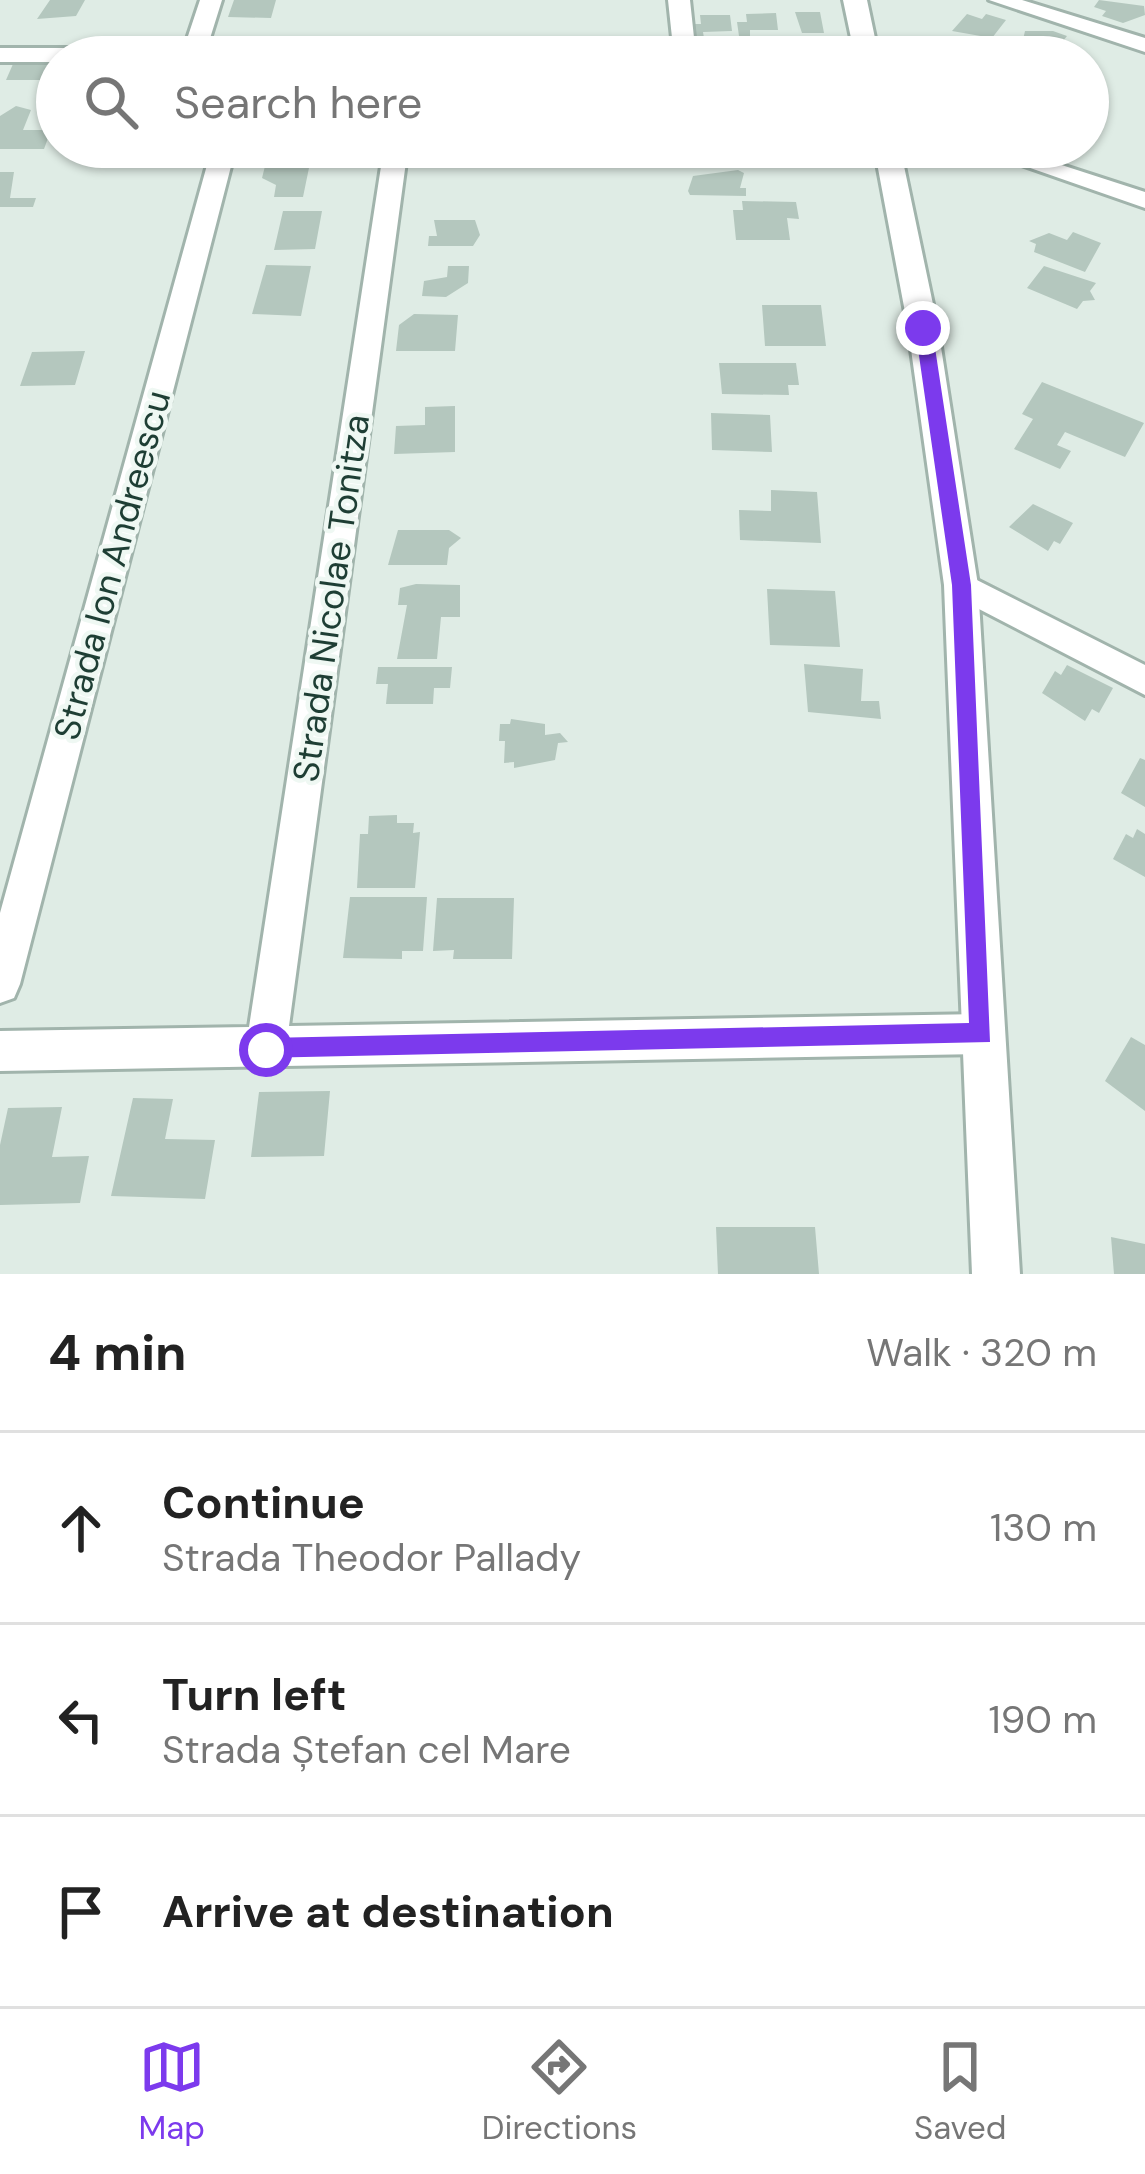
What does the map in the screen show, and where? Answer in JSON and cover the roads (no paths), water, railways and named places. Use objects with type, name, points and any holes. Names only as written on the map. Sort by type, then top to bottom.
[{"type":"street","points":[[200,36],[212,0]]},
{"type":"street","points":[[679,0],[683,36]]},
{"type":"street","points":[[855,0],[862,36]]},
{"type":"street","points":[[1000,0],[1145,44]]},
{"type":"street","points":[[0,55],[36,55]]},
{"type":"street","name":"Strada Ion Andreescu","points":[[0,984],[218,168]]},
{"type":"street","name":"Strada Nicolae Tonitza","points":[[266,1050],[393,168]]},
{"type":"street","points":[[891,168],[923,328],[961,585],[996,1274]]},
{"type":"street","points":[[1047,168],[1145,200]]},
{"type":"street","points":[[961,585],[1145,681]]},
{"type":"street","points":[[0,1052],[982,1034]]}]
